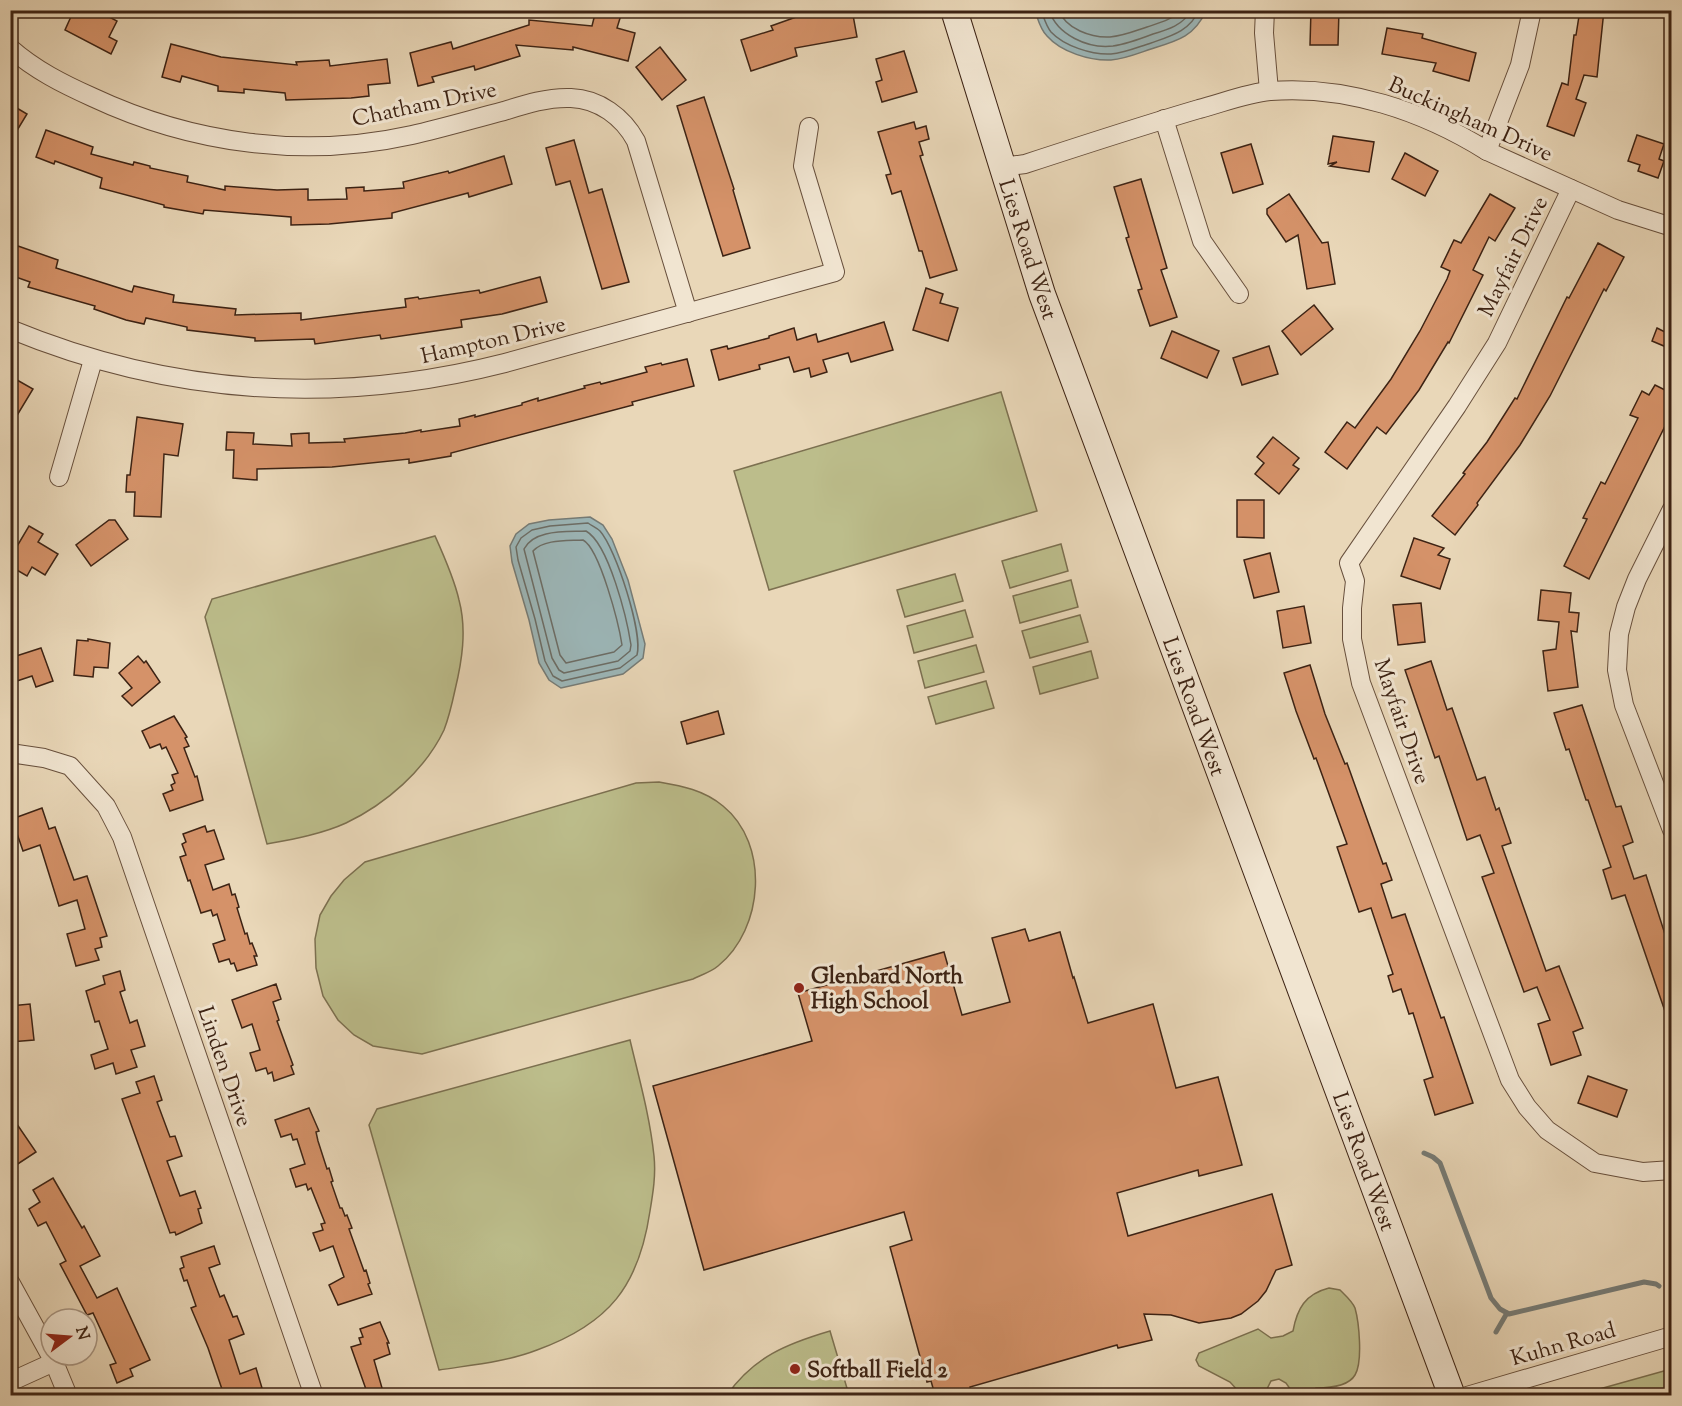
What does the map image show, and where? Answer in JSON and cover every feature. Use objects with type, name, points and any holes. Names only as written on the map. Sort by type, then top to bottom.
[{"type":"street","name":"Lies Road West","points":[[954,10],[1042,294],[1452,1395]]},
{"type":"street","points":[[1264,10],[1269,91]]},
{"type":"street","points":[[1487,151],[1520,65],[1533,10]]},
{"type":"street","name":"Chatham Drive","points":[[10,48],[40,71],[133,116],[188,132],[250,143],[298,146],[374,142],[429,131],[538,101],[572,98],[590,101],[620,119],[636,141],[688,313]]},
{"type":"street","name":"Buckingham Drive","points":[[1002,167],[1025,164],[1164,119],[1269,91],[1343,95],[1385,104],[1436,124],[1487,151],[1571,189],[1636,217],[1671,227]]},
{"type":"street","points":[[1164,119],[1202,241],[1239,294]]},
{"type":"street","name":"Hampton Drive","points":[[10,329],[93,360],[169,377],[232,386],[283,389],[362,388],[414,382],[468,372],[835,272],[803,166],[809,127]]},
{"type":"street","name":"Mayfair Drive","points":[[1571,189],[1497,343],[1457,406],[1349,563],[1355,581],[1352,639],[1361,683],[1510,1080],[1527,1107],[1546,1130],[1595,1163],[1643,1172],[1671,1170]]},
{"type":"street","points":[[59,477],[93,360]]},
{"type":"street","points":[[1671,510],[1637,579],[1626,607],[1619,634],[1617,662],[1624,705],[1671,830]]},
{"type":"street","name":"Linden Drive","points":[[10,753],[44,758],[70,766],[106,806],[122,837],[314,1395]]},
{"type":"street","points":[[10,1282],[39,1335]]},
{"type":"street","name":"Kuhn Road","points":[[1467,1395],[1671,1336]]},
{"type":"street","points":[[10,1382],[43,1367]]},
{"type":"street","points":[[56,1367],[68,1395]]},
{"type":"green space","points":[[1001,392],[1037,511],[769,590],[734,471]]},
{"type":"green space","points":[[435,536],[454,584],[463,623],[460,668],[452,705],[444,730],[436,745],[403,784],[390,796],[361,815],[327,830],[267,844],[205,617],[212,599]]},
{"type":"green space","points":[[1061,544],[1068,571],[1010,588],[1002,561]]},
{"type":"green space","points":[[955,574],[963,601],[905,617],[897,590]]},
{"type":"green space","points":[[1071,580],[1078,607],[1020,623],[1013,596]]},
{"type":"green space","points":[[965,610],[973,637],[914,653],[907,626]]},
{"type":"green space","points":[[1080,615],[1088,642],[1030,658],[1022,631]]},
{"type":"green space","points":[[976,645],[984,672],[925,688],[918,661]]},
{"type":"green space","points":[[1091,651],[1098,678],[1040,694],[1033,667]]},
{"type":"green space","points":[[986,681],[994,708],[936,724],[928,697]]},
{"type":"green space","points":[[659,782],[692,790],[716,801],[738,822],[749,842],[754,864],[755,886],[752,909],[745,931],[733,950],[715,968],[693,979],[422,1054],[373,1046],[354,1035],[338,1020],[323,996],[316,968],[315,939],[320,915],[331,896],[344,880],[365,862],[636,783]]},
{"type":"green space","points":[[630,1040],[650,1127],[655,1170],[645,1237],[638,1261],[628,1281],[616,1299],[601,1314],[562,1340],[513,1357],[439,1370],[369,1125],[377,1109]]},
{"type":"green space","points":[[1329,1288],[1340,1290],[1355,1308],[1360,1342],[1359,1361],[1355,1375],[1348,1382],[1332,1387],[1316,1388],[1309,1395],[1295,1396],[1286,1383],[1279,1379],[1271,1381],[1267,1395],[1242,1395],[1230,1382],[1199,1366],[1196,1360],[1199,1353],[1258,1329],[1271,1338],[1293,1331],[1300,1309],[1308,1298]]},
{"type":"green space","name":"Softball Field 2","points":[[830,1331],[849,1395],[727,1395],[737,1382],[760,1361],[799,1341]]},
{"type":"green space","points":[[1671,1369],[1671,1395],[1578,1395]]},
{"type":"water","points":[[1035,10],[1206,11],[1196,27],[1184,37],[1132,56],[1103,60],[1068,51],[1053,42],[1045,33]]},
{"type":"water","points":[[590,517],[603,525],[612,539],[628,580],[645,644],[643,658],[623,674],[561,688],[549,680],[539,663],[512,562],[510,546],[516,534],[529,524]]},
{"type":"building","points":[[74,10],[96,10],[117,21],[109,37],[117,41],[111,54],[65,30]]},
{"type":"building","points":[[596,10],[621,15],[617,28],[635,33],[628,61],[573,47],[573,50],[516,45],[520,56],[475,70],[474,66],[432,77],[434,82],[418,86],[410,53],[451,42],[453,49],[529,25],[529,20],[592,26]]},
{"type":"building","points":[[846,10],[846,16],[853,15],[857,37],[795,48],[797,56],[751,71],[741,40],[773,30],[771,26],[799,16]]},
{"type":"building","points":[[1311,10],[1339,10],[1338,45],[1310,45]]},
{"type":"building","points":[[1580,10],[1604,10],[1597,77],[1584,75],[1576,99],[1586,103],[1574,136],[1547,126],[1562,83],[1568,85],[1574,35],[1576,35]]},
{"type":"building","points":[[1387,28],[1423,34],[1422,38],[1476,53],[1469,81],[1433,71],[1436,63],[1382,54]]},
{"type":"building","points":[[171,44],[221,57],[297,65],[296,62],[329,60],[330,66],[387,59],[390,83],[368,85],[369,96],[351,98],[286,100],[285,93],[244,89],[244,93],[218,91],[218,86],[182,76],[180,82],[162,77]]},
{"type":"building","points":[[660,47],[686,80],[662,100],[636,67]]},
{"type":"building","points":[[904,51],[917,92],[882,102],[876,82],[882,80],[876,59]]},
{"type":"building","points":[[704,97],[734,189],[750,248],[723,256],[677,106]]},
{"type":"building","points":[[10,104],[27,114],[10,142]]},
{"type":"building","points":[[914,122],[916,129],[926,126],[929,139],[919,142],[923,155],[920,156],[957,270],[930,278],[922,251],[919,251],[901,191],[892,194],[886,175],[891,174],[878,132]]},
{"type":"building","points":[[46,130],[93,147],[91,154],[188,176],[187,182],[225,190],[225,186],[277,190],[308,189],[308,200],[347,199],[346,188],[364,187],[364,191],[404,188],[403,182],[448,171],[449,173],[504,156],[512,184],[469,197],[468,193],[392,213],[392,218],[291,225],[291,217],[204,210],[203,214],[164,207],[164,205],[100,188],[102,178],[55,161],[54,164],[36,157]]},
{"type":"building","points":[[1637,135],[1664,144],[1659,159],[1664,161],[1658,178],[1638,171],[1640,165],[1628,161]]},
{"type":"building","points":[[1333,136],[1374,142],[1369,172],[1330,166],[1337,162],[1328,164]]},
{"type":"building","points":[[574,140],[589,193],[602,189],[629,282],[602,289],[570,181],[556,185],[546,148]]},
{"type":"building","points":[[1251,144],[1263,184],[1233,193],[1221,153]]},
{"type":"building","points":[[1405,153],[1438,171],[1425,196],[1392,179]]},
{"type":"building","points":[[1141,179],[1167,268],[1161,270],[1177,317],[1150,326],[1138,290],[1142,289],[1126,238],[1129,237],[1114,187]]},
{"type":"building","points":[[1289,194],[1322,243],[1328,242],[1335,284],[1307,289],[1298,235],[1286,242],[1267,214],[1267,209]]},
{"type":"building","points":[[1490,194],[1515,208],[1495,241],[1489,237],[1473,270],[1483,275],[1449,343],[1419,390],[1386,434],[1377,427],[1347,469],[1325,452],[1347,422],[1355,428],[1391,379],[1420,331],[1447,279],[1450,271],[1441,267],[1454,240],[1461,243]]},
{"type":"building","points":[[1598,243],[1624,257],[1606,291],[1604,289],[1550,396],[1520,445],[1455,535],[1432,516],[1465,474],[1463,473],[1487,442],[1515,398],[1517,399],[1567,297],[1569,298]]},
{"type":"building","points":[[18,246],[58,260],[56,268],[132,292],[134,286],[174,295],[173,302],[236,309],[235,315],[301,313],[301,320],[406,307],[405,299],[479,290],[480,293],[540,277],[547,302],[502,314],[461,320],[462,327],[381,339],[380,335],[315,344],[314,339],[255,341],[255,338],[187,330],[187,327],[146,318],[144,324],[126,320],[94,309],[95,306],[28,287],[30,282],[10,275],[10,267]]},
{"type":"building","points":[[926,288],[943,294],[940,303],[958,308],[948,341],[913,330]]},
{"type":"building","points":[[1314,305],[1333,329],[1301,355],[1282,331]]},
{"type":"building","points":[[884,322],[893,350],[851,362],[848,353],[823,360],[827,372],[811,377],[809,368],[794,372],[789,357],[759,365],[760,369],[719,380],[711,350],[727,346],[728,349],[769,338],[769,336],[794,328],[797,340],[816,334],[818,342]]},
{"type":"building","points":[[1657,328],[1671,335],[1671,349],[1652,341]]},
{"type":"building","points":[[1172,331],[1219,351],[1207,378],[1161,358]]},
{"type":"building","points":[[1269,346],[1278,374],[1242,385],[1233,358]]},
{"type":"building","points":[[687,359],[694,386],[632,402],[633,405],[451,453],[451,456],[409,463],[409,459],[332,467],[257,469],[257,480],[233,478],[234,450],[226,450],[227,432],[254,433],[253,444],[292,446],[291,434],[309,433],[309,443],[345,442],[344,439],[460,426],[459,419],[475,415],[475,417],[522,405],[522,403],[538,398],[538,401],[585,388],[584,386],[647,372],[645,367]]},
{"type":"building","points":[[10,376],[33,389],[10,427]]},
{"type":"building","points":[[1655,385],[1671,393],[1671,414],[1589,579],[1564,566],[1587,519],[1583,518],[1601,482],[1605,484],[1638,418],[1630,415],[1642,391],[1649,395]]},
{"type":"building","points":[[137,417],[183,424],[178,456],[164,454],[161,517],[134,516],[135,492],[126,492]]},
{"type":"building","points":[[1273,437],[1299,458],[1293,465],[1299,469],[1279,494],[1255,474],[1264,463],[1257,457]]},
{"type":"building","points":[[1237,500],[1264,500],[1264,538],[1237,537]]},
{"type":"building","points":[[109,520],[115,520],[128,539],[91,566],[76,545]]},
{"type":"building","points":[[29,526],[43,534],[38,542],[58,554],[45,575],[32,567],[27,576],[10,566],[10,558]]},
{"type":"building","points":[[1414,538],[1444,548],[1438,555],[1450,559],[1440,589],[1401,576]]},
{"type":"building","points":[[1270,553],[1279,592],[1254,598],[1244,560]]},
{"type":"building","points":[[1541,590],[1571,593],[1569,612],[1579,613],[1577,632],[1571,631],[1578,687],[1548,691],[1543,651],[1556,649],[1559,622],[1538,620]]},
{"type":"building","points":[[1421,603],[1425,642],[1398,645],[1393,605]]},
{"type":"building","points":[[1304,606],[1311,643],[1283,648],[1277,611]]},
{"type":"building","points":[[88,639],[110,643],[108,668],[94,667],[93,677],[74,675],[77,640],[88,641]]},
{"type":"building","points":[[41,648],[53,681],[36,687],[32,676],[17,681],[10,658]]},
{"type":"building","points":[[138,656],[144,663],[146,661],[160,682],[132,706],[122,696],[132,688],[119,673]]},
{"type":"building","points":[[1431,661],[1447,710],[1452,708],[1477,780],[1485,777],[1496,810],[1499,808],[1511,843],[1502,846],[1546,971],[1559,966],[1583,1028],[1573,1032],[1581,1055],[1551,1065],[1538,1024],[1550,1020],[1537,987],[1524,992],[1482,877],[1494,873],[1480,835],[1467,840],[1439,756],[1435,758],[1405,670]]},
{"type":"building","points":[[1310,665],[1325,714],[1345,764],[1347,763],[1383,864],[1386,863],[1392,880],[1381,884],[1392,918],[1405,914],[1441,1018],[1444,1017],[1473,1103],[1435,1115],[1424,1080],[1433,1077],[1413,1013],[1409,1014],[1401,989],[1393,992],[1388,976],[1393,974],[1371,908],[1359,912],[1337,847],[1347,844],[1316,758],[1314,759],[1296,711],[1284,673]]},
{"type":"building","points":[[1582,705],[1616,807],[1621,806],[1633,842],[1623,846],[1634,879],[1646,875],[1671,953],[1671,1022],[1669,1023],[1625,895],[1612,899],[1603,870],[1611,867],[1554,713]]},
{"type":"building","points":[[718,711],[724,734],[687,744],[681,722]]},
{"type":"building","points":[[174,716],[187,737],[185,738],[189,746],[184,748],[195,777],[197,776],[203,800],[170,811],[163,794],[173,790],[171,785],[175,783],[172,775],[178,773],[166,747],[162,749],[160,744],[150,748],[142,731]]},
{"type":"building","points":[[42,808],[49,829],[55,827],[74,880],[87,876],[107,936],[100,938],[102,947],[95,949],[99,960],[76,966],[67,934],[85,929],[77,900],[59,906],[40,845],[23,851],[12,819]]},
{"type":"building","points":[[205,826],[207,832],[214,830],[224,859],[205,865],[213,890],[229,884],[232,895],[235,894],[245,934],[247,933],[257,956],[254,956],[257,965],[237,971],[234,963],[231,964],[229,959],[219,962],[213,944],[225,940],[217,914],[213,916],[211,910],[201,913],[180,857],[186,855],[182,844],[186,842],[183,834]]},
{"type":"building","name":"Glenbard North High School","points":[[1025,929],[1029,941],[1060,932],[1088,1023],[1153,1004],[1176,1088],[1218,1077],[1242,1165],[1199,1176],[1198,1170],[1117,1193],[1128,1236],[1272,1194],[1292,1265],[1276,1270],[1266,1291],[1258,1301],[1241,1314],[1231,1318],[1199,1323],[1171,1315],[1144,1314],[1152,1340],[1118,1348],[1117,1345],[970,1387],[971,1391],[957,1395],[935,1395],[931,1381],[927,1382],[890,1247],[912,1240],[904,1212],[704,1270],[653,1086],[812,1041],[798,993],[944,952],[962,1015],[1010,1002],[992,938]]},
{"type":"building","points":[[120,971],[125,990],[120,992],[130,1023],[137,1020],[145,1046],[131,1050],[137,1067],[116,1074],[113,1063],[95,1069],[91,1055],[108,1049],[99,1021],[95,1022],[86,991],[105,984],[103,976]]},
{"type":"building","points":[[276,984],[281,999],[273,1002],[294,1074],[274,1081],[272,1072],[268,1074],[266,1068],[256,1071],[250,1053],[260,1050],[252,1024],[242,1028],[232,1000]]},
{"type":"building","points":[[30,1004],[34,1040],[10,1042],[10,1006]]},
{"type":"building","points":[[154,1076],[162,1100],[157,1102],[170,1137],[175,1136],[182,1156],[167,1161],[180,1196],[195,1191],[201,1208],[198,1209],[202,1223],[176,1235],[175,1232],[170,1233],[122,1099],[140,1093],[136,1082]]},
{"type":"building","points":[[1588,1076],[1627,1090],[1617,1117],[1578,1103]]},
{"type":"building","points":[[309,1108],[319,1131],[316,1132],[318,1141],[327,1169],[329,1168],[333,1181],[331,1182],[340,1208],[345,1216],[347,1215],[352,1228],[349,1229],[364,1271],[366,1270],[372,1294],[338,1305],[329,1285],[344,1277],[333,1246],[320,1251],[313,1233],[323,1230],[321,1224],[325,1223],[311,1188],[308,1190],[306,1184],[296,1187],[290,1169],[305,1164],[297,1139],[293,1140],[291,1134],[281,1137],[275,1120]]},
{"type":"building","points":[[10,1114],[36,1152],[10,1169]]},
{"type":"building","points":[[53,1178],[82,1228],[84,1226],[100,1256],[80,1266],[97,1298],[117,1288],[150,1360],[130,1369],[133,1376],[117,1383],[110,1365],[116,1363],[99,1326],[99,1307],[83,1307],[60,1264],[66,1261],[46,1222],[38,1226],[29,1209],[40,1202],[33,1190]]},
{"type":"building","points":[[214,1246],[220,1264],[209,1268],[220,1297],[224,1295],[233,1317],[237,1316],[244,1334],[229,1340],[240,1374],[256,1368],[262,1388],[245,1394],[244,1389],[224,1395],[191,1308],[196,1306],[187,1280],[184,1281],[180,1269],[184,1267],[181,1257]]},
{"type":"building","points":[[380,1322],[389,1343],[387,1343],[390,1354],[374,1360],[384,1395],[368,1395],[351,1347],[361,1344],[359,1338],[363,1337],[360,1329]]},
{"type":"waterway","points":[[1424,1153],[1440,1163],[1491,1298],[1500,1309],[1509,1314],[1644,1282],[1659,1286]]},
{"type":"waterway","points":[[1496,1332],[1507,1313]]},
{"type":"place","name":"Glenbard North High School","points":[[799,988]]},
{"type":"place","name":"Softball Field 2","points":[[795,1369]]}]
